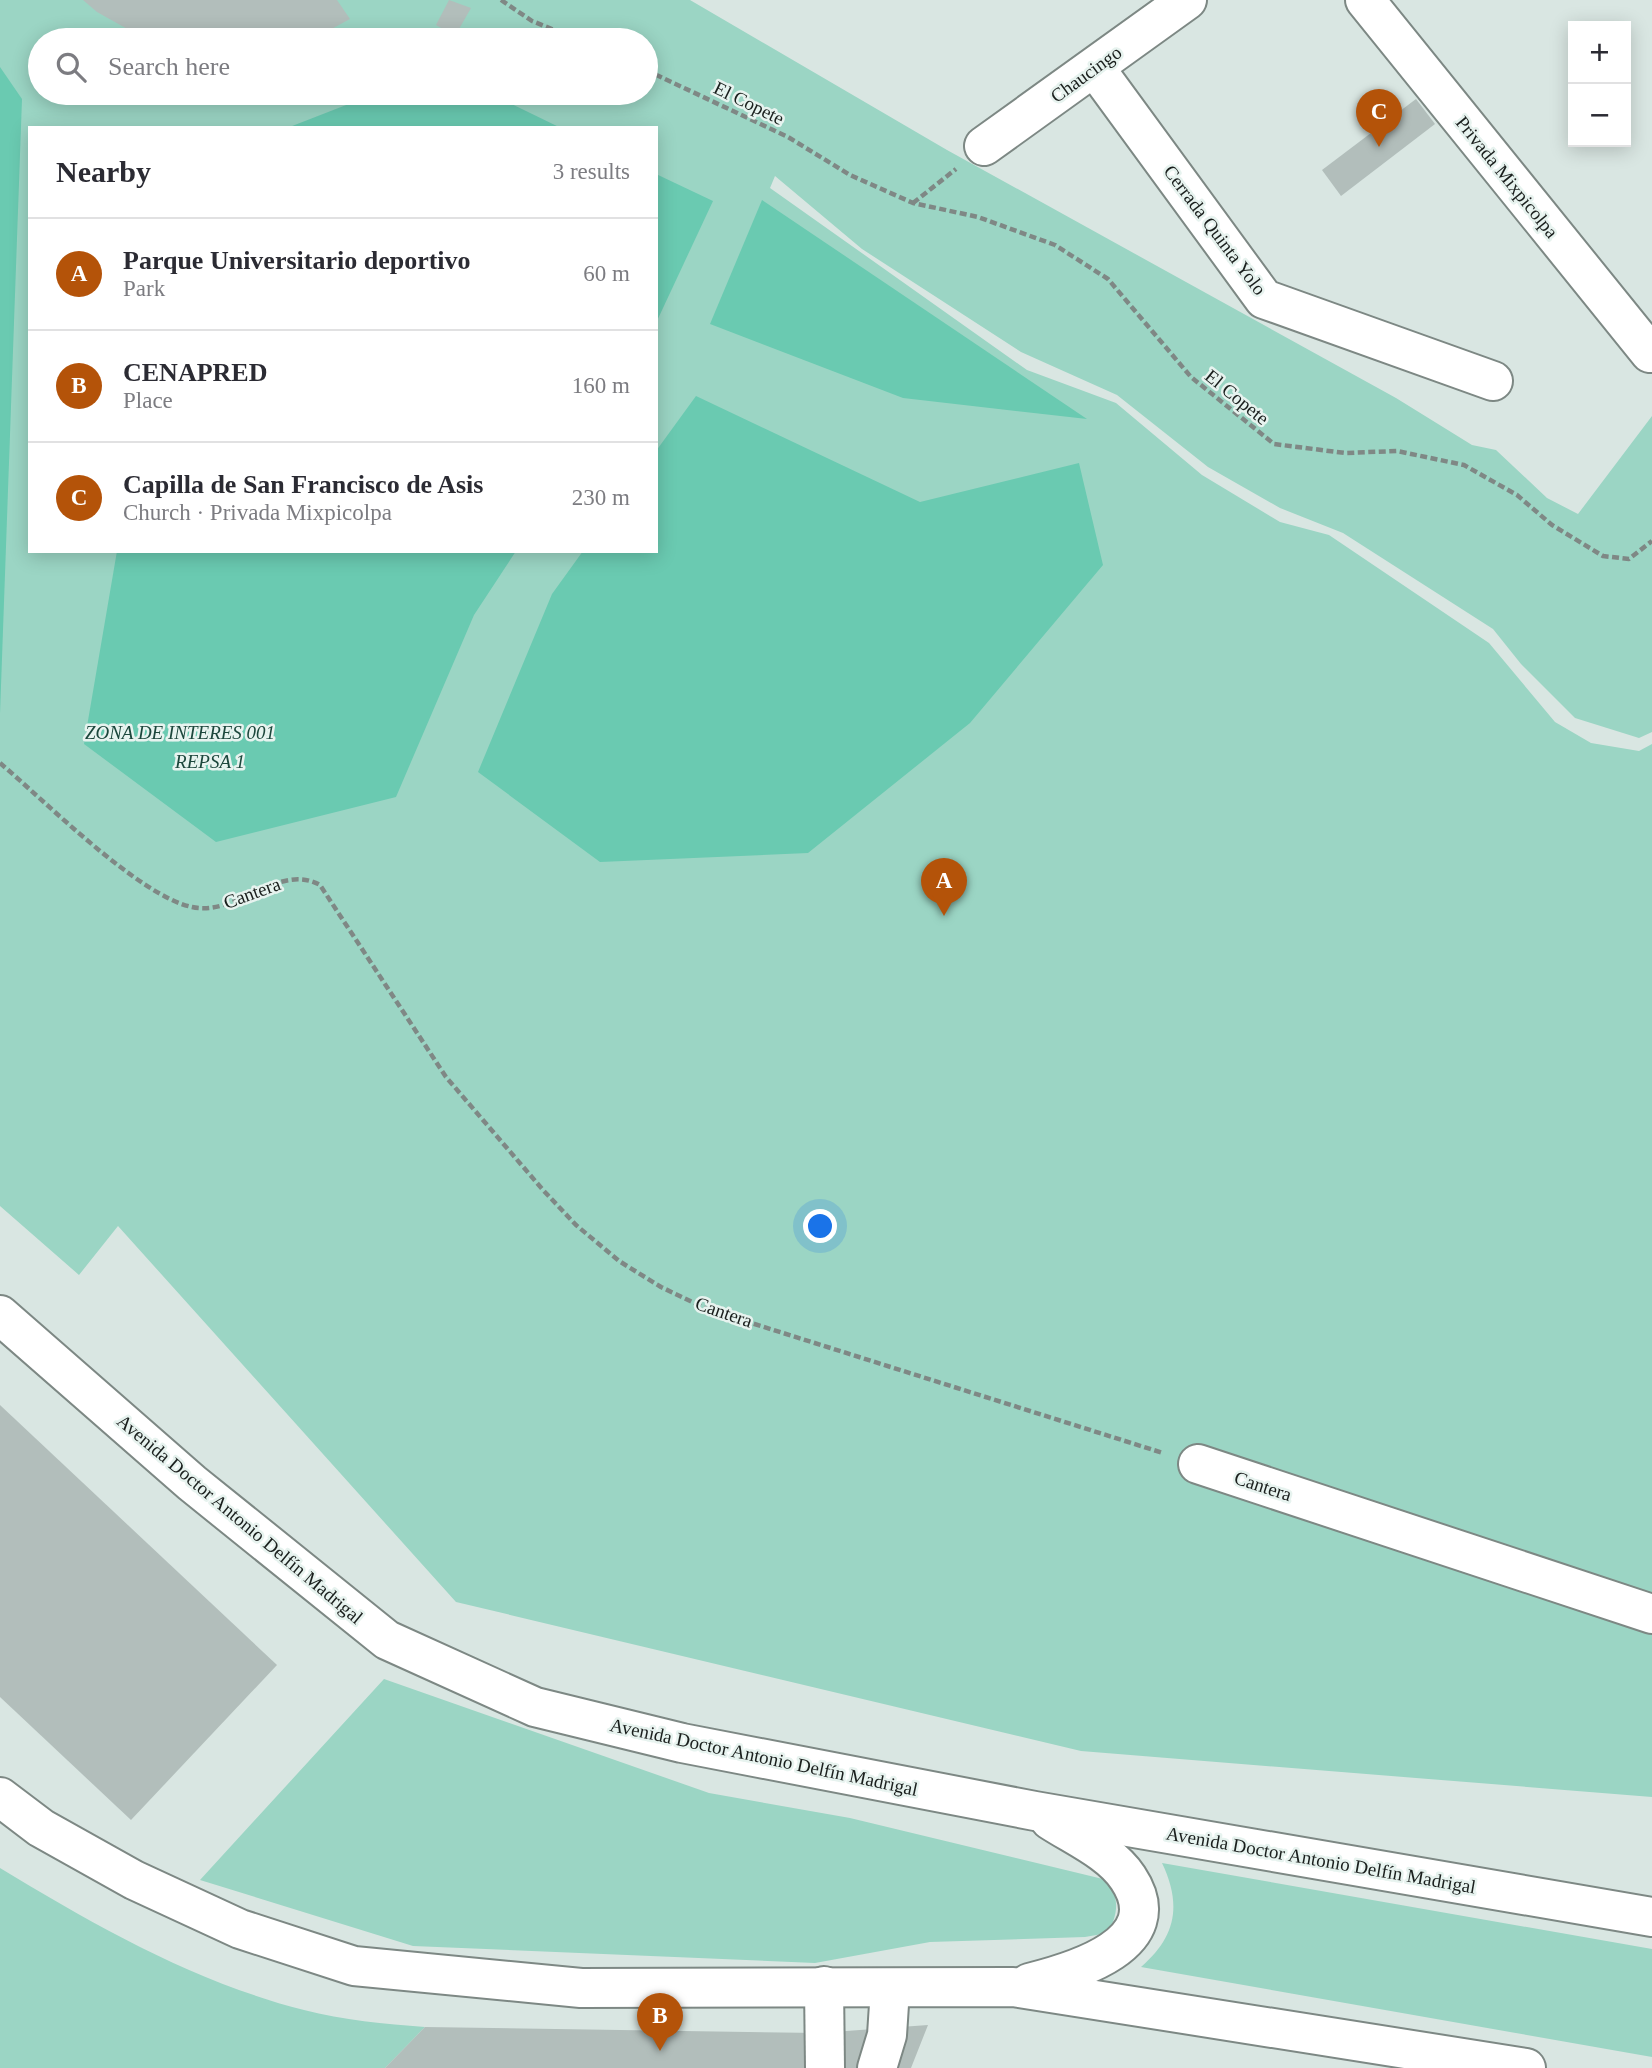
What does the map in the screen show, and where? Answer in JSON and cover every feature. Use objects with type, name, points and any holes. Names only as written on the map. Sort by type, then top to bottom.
[{"type":"main road","name":"Chaucingo","points":[[984,146],[1187,0]]},
{"type":"main road","name":"Privada Mixpicolpa","points":[[1364,0],[1650,354]]},
{"type":"main road","name":"Cerrada Quinta Yolo","points":[[1095,68],[1264,299],[1493,381]]},
{"type":"main road","name":"Avenida Doctor Antonio Delfín Madrigal","points":[[0,1315],[192,1483],[387,1640],[535,1707],[682,1744],[1035,1811],[1652,1917]]},
{"type":"main road","name":"Cantera","points":[[1198,1464],[1652,1614]]},
{"type":"main road","points":[[0,1797],[41,1828],[134,1880],[240,1928],[354,1966],[581,1988],[1013,1987],[1526,2068]]},
{"type":"main road","points":[[1013,1987],[1073,1972],[1111,1952],[1130,1935],[1138,1918],[1137,1899],[1128,1878],[1109,1858],[1035,1811]]},
{"type":"main road","points":[[824,1986],[825,2068]]},
{"type":"main road","points":[[877,2068],[887,2035],[890,1989]]},
{"type":"path","points":[[500,0],[551,28]]},
{"type":"path","name":"El Copete","points":[[658,76],[788,138],[850,175],[913,203],[978,217],[1055,245],[1108,279],[1191,377],[1274,444],[1345,453],[1397,451],[1464,465],[1517,495],[1552,525],[1603,556],[1629,559],[1652,541]]},
{"type":"path","points":[[913,203],[984,146]]},
{"type":"path","name":"Cantera","points":[[0,763],[161,896],[194,908],[218,906],[293,878],[308,879],[320,885],[406,1020],[446,1077],[576,1225],[619,1261],[661,1287],[707,1309],[1198,1464]]},
{"type":"green space","points":[[0,0],[690,0],[947,150],[1396,398],[1472,445],[1496,450],[1547,498],[1578,514],[1652,416],[1652,732],[1639,738],[1575,718],[1521,664],[1493,629],[1343,533],[1280,508],[1208,467],[1117,395],[1021,352],[862,249],[775,176],[770,188],[1027,370],[1116,403],[1202,475],[1280,522],[1329,535],[1489,643],[1555,722],[1591,743],[1639,751],[1652,744],[1652,1797],[1081,1751],[456,1602],[118,1226],[79,1275],[0,1206]]},
{"type":"green space","points":[[384,1679],[709,1793],[850,1818],[1107,1880],[1116,1900],[1114,1919],[1108,1933],[1085,1937],[930,1942],[815,1963],[413,1946],[200,1880]]},
{"type":"green space","points":[[1162,1863],[1652,1949],[1652,2057],[1141,1967],[1162,1944],[1172,1920],[1172,1893]]},
{"type":"green space","points":[[0,1868],[109,1931],[224,1984],[304,2010],[364,2021],[425,2027],[385,2068],[0,2068]]},
{"type":"shaded area","points":[[0,67],[22,99],[0,714]]},
{"type":"shaded area","points":[[346,105],[514,105],[557,126],[292,126]]},
{"type":"shaded area","points":[[658,175],[713,201],[658,319]]},
{"type":"shaded area","points":[[762,200],[1087,419],[903,398],[710,324]]},
{"type":"shaded area","points":[[696,396],[920,502],[1079,463],[1103,565],[970,723],[808,853],[600,862],[478,772],[552,594],[582,553],[658,553],[658,448]]},
{"type":"shaded area","points":[[117,553],[515,553],[474,615],[396,797],[216,842],[84,744]]},
{"type":"building","points":[[83,0],[337,0],[350,19],[333,28],[126,28],[97,12]]},
{"type":"building","points":[[449,0],[471,8],[460,28],[441,28],[436,25]]},
{"type":"building","points":[[1416,99],[1435,124],[1341,196],[1322,170]]},
{"type":"building","points":[[0,1405],[277,1665],[131,1820],[0,1697]]},
{"type":"building","points":[[928,2025],[911,2068],[385,2068],[425,2027],[819,2033]]},
{"type":"place","name":"Capilla de San Francisco de Asis","points":[[1379,147]]},
{"type":"place","name":"Parque Universitario deportivo","points":[[944,916]]},
{"type":"place","name":"CENAPRED","points":[[660,2051]]},
{"type":"park label","name":"ZONA DE INTERES 001","points":[[180,732]]},
{"type":"park label","name":"REPSA 1","points":[[210,761]]}]
